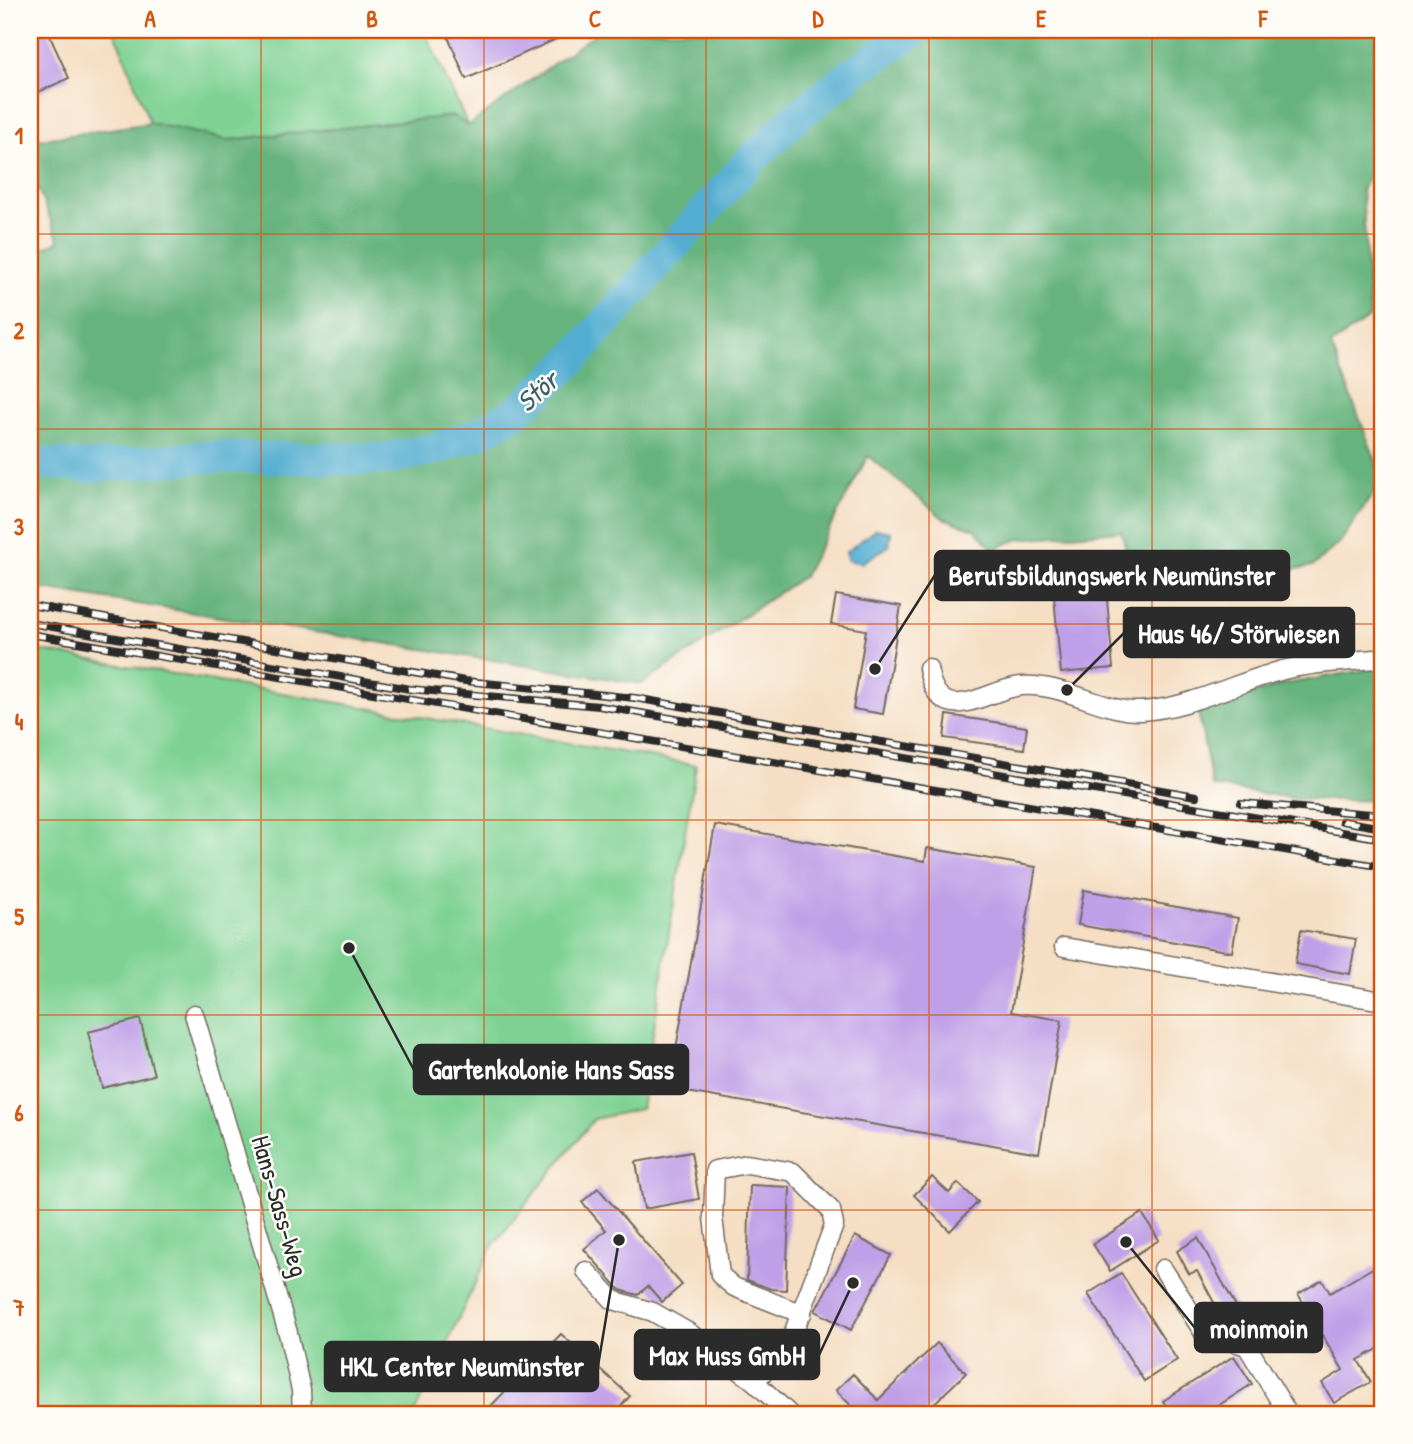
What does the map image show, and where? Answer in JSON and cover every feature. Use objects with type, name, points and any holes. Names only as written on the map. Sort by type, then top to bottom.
[{"type":"street","points":[[928,668],[930,683],[939,695],[950,703],[965,704],[1019,686],[1043,687],[1136,711],[1193,702],[1230,686],[1286,669],[1383,658]]},
{"type":"street","points":[[1064,947],[1383,1001]]},
{"type":"street","name":"Hans-Sass-Weg","points":[[194,1014],[285,1320],[301,1390],[302,1414]]},
{"type":"street","points":[[754,1381],[787,1350],[802,1314],[834,1225],[831,1210],[793,1172],[747,1164],[715,1170],[713,1217],[720,1275],[734,1287],[802,1314]]},
{"type":"street","points":[[1163,1269],[1204,1333],[1247,1346],[1288,1414]]},
{"type":"street","points":[[586,1271],[613,1300],[653,1312],[688,1332],[754,1381],[789,1414]]},
{"type":"green space","points":[[114,30],[424,30],[468,126],[454,116],[228,140],[150,123]]},
{"type":"green space","points":[[600,30],[1383,30],[1383,155],[1362,189],[1370,317],[1331,345],[1383,479],[1340,542],[1313,566],[1226,581],[1134,578],[1121,531],[1019,539],[993,549],[975,529],[943,518],[868,456],[804,576],[642,684],[30,587],[30,254],[59,241],[30,169],[30,141],[150,123],[228,140],[454,116],[468,126]]},
{"type":"green space","points":[[30,649],[696,765],[641,1109],[594,1119],[493,1245],[414,1414],[30,1414]]},
{"type":"green space","points":[[1383,667],[1383,801],[1296,799],[1212,786],[1198,711],[1285,684]]},
{"type":"water","points":[[876,529],[891,532],[889,546],[861,563],[847,560],[846,552]]},
{"type":"building","points":[[30,30],[47,30],[69,78],[30,96]]},
{"type":"building","points":[[445,30],[577,30],[466,79]]},
{"type":"building","points":[[1103,554],[1113,668],[1061,673],[1053,586],[1033,588],[1030,561]]},
{"type":"building","points":[[836,595],[901,606],[883,714],[853,709],[866,630],[831,624]]},
{"type":"building","points":[[947,715],[1027,727],[1024,749],[944,738]]},
{"type":"building","points":[[715,825],[925,861],[927,848],[1036,867],[1011,1012],[1062,1020],[1039,1153],[669,1089]]},
{"type":"building","points":[[1084,890],[1238,918],[1232,952],[1078,925]]},
{"type":"building","points":[[1301,930],[1356,939],[1350,974],[1295,964]]},
{"type":"building","points":[[140,1019],[154,1075],[102,1088],[88,1032]]},
{"type":"building","points":[[691,1152],[699,1199],[644,1209],[636,1162]]},
{"type":"building","points":[[932,1177],[949,1193],[958,1183],[978,1202],[950,1231],[914,1195]]},
{"type":"building","points":[[750,1185],[790,1187],[786,1290],[771,1289],[747,1280]]},
{"type":"building","points":[[598,1188],[682,1285],[662,1302],[648,1286],[638,1295],[620,1290],[584,1249],[606,1230],[582,1202]]},
{"type":"building","points":[[1142,1213],[1159,1240],[1110,1271],[1093,1244]]},
{"type":"building","points":[[855,1236],[891,1255],[851,1330],[815,1311]]},
{"type":"building","points":[[1198,1238],[1238,1310],[1223,1319],[1197,1271],[1189,1274],[1177,1251]]},
{"type":"building","points":[[1376,1266],[1383,1278],[1383,1346],[1358,1360],[1371,1382],[1334,1403],[1322,1383],[1343,1370],[1298,1294],[1322,1280],[1330,1293]]},
{"type":"building","points":[[1121,1273],[1177,1360],[1144,1381],[1088,1294]]},
{"type":"building","points":[[561,1334],[630,1396],[614,1414],[483,1414]]},
{"type":"building","points":[[937,1343],[966,1373],[923,1414],[859,1414],[836,1390],[853,1374],[878,1400]]},
{"type":"building","points":[[1234,1356],[1252,1384],[1205,1414],[1171,1414],[1163,1401]]},
{"type":"waterway","name":"Stör","points":[[30,462],[90,467],[201,457],[385,459],[438,448],[478,434],[518,411],[571,361],[749,162],[795,118],[856,70],[916,30]]},
{"type":"railway","points":[[30,605],[465,681],[635,698],[832,733]]},
{"type":"railway","points":[[30,623],[410,689],[599,706],[1383,839]]},
{"type":"railway","points":[[30,634],[1383,867]]},
{"type":"railway","points":[[824,732],[1196,796]]},
{"type":"railway","points":[[1241,803],[1383,815]]},
{"type":"railway","points":[[1342,821],[1383,828]]},
{"type":"place","name":"Berufsbildungswerk Neumünster","points":[[875,669]]},
{"type":"place","name":"Haus 46/ Störwiesen","points":[[1067,690]]},
{"type":"place","name":"Gartenkolonie Hans Sass","points":[[349,948]]},
{"type":"place","name":"HKL Center Neumünster","points":[[619,1240]]},
{"type":"place","name":"moinmoin","points":[[1126,1242]]},
{"type":"place","name":"Max Huss GmbH","points":[[853,1283]]}]
